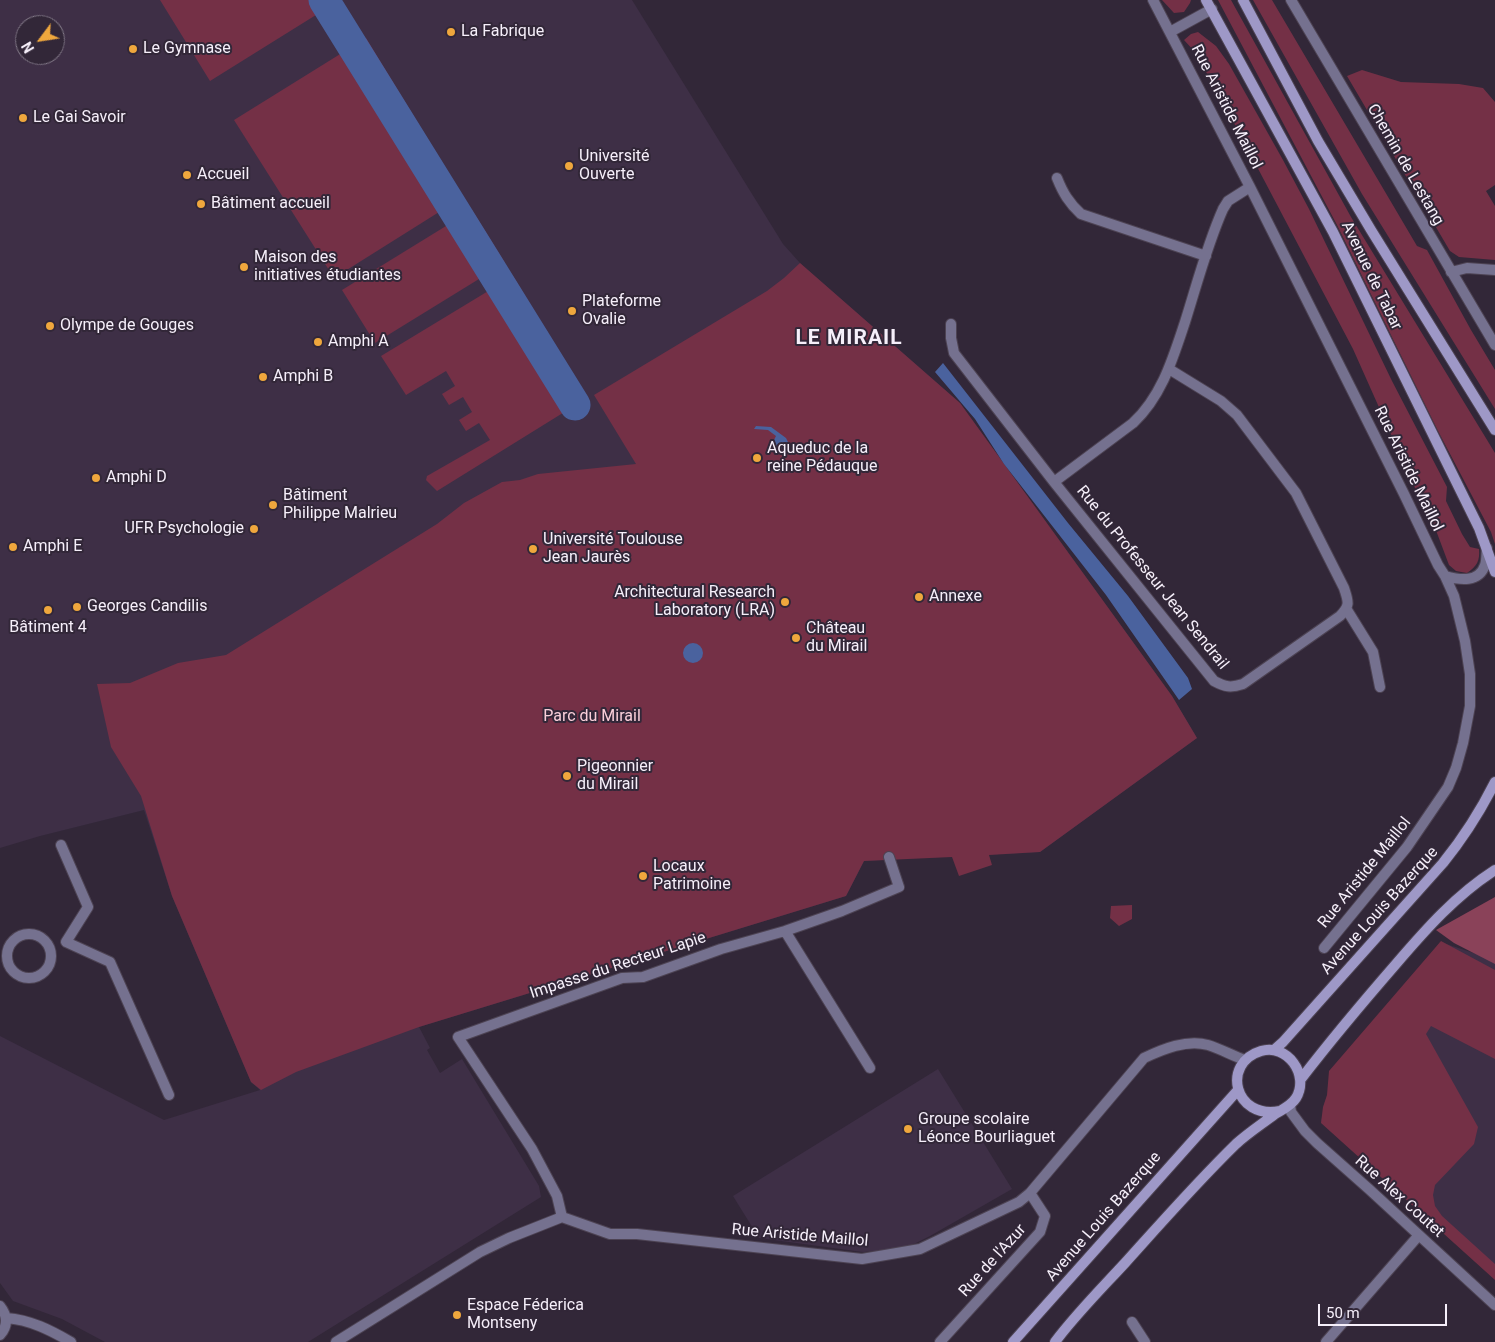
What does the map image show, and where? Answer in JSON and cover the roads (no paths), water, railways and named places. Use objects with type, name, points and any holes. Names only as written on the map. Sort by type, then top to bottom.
[{"type":"main road","name":"Avenue de Tabar","points":[[1243,0],[1323,149],[1370,230],[1495,430]]},
{"type":"main road","name":"Avenue de Tabar","points":[[1209,5],[1333,232],[1487,547],[1495,572]]},
{"type":"main road","name":"Avenue Louis Bazerque","points":[[1274,1050],[1448,857],[1480,812],[1495,782]]},
{"type":"main road","points":[[1300,1079],[1344,1024],[1432,923],[1459,897],[1495,870]]},
{"type":"main road","points":[[1055,1342],[1186,1195],[1237,1143],[1290,1105],[1296,1098],[1300,1089],[1300,1079],[1298,1069],[1292,1060],[1274,1050],[1263,1050],[1245,1060],[1239,1069],[1238,1090],[1246,1103],[1259,1112],[1270,1113],[1280,1111]]},
{"type":"main road","name":"Avenue Louis Bazerque","points":[[1013,1342],[1238,1090]]},
{"type":"street","name":"Rue Aristide Maillol","points":[[1152,0],[1250,187],[1438,565],[1446,576],[1460,619],[1470,674],[1469,715],[1456,768],[1448,787],[1407,848],[1324,948]]},
{"type":"street","name":"Chemin de Lestang","points":[[1290,0],[1495,345]]},
{"type":"street","points":[[1170,32],[1209,5]]},
{"type":"street","points":[[1057,178],[1070,204],[1081,214],[1206,256]]},
{"type":"street","points":[[951,324],[954,353],[1054,482],[1143,414],[1169,370],[1223,209],[1233,197],[1250,187]]},
{"type":"street","points":[[1451,272],[1466,268],[1495,270]]},
{"type":"street","points":[[1169,370],[1221,401],[1238,415],[1296,493],[1344,588],[1348,601],[1347,610],[1374,652],[1380,687]]},
{"type":"street","name":"Rue du Professeur Jean Sendrail","points":[[1054,482],[1214,681],[1223,686],[1233,687],[1243,684],[1347,610]]},
{"type":"street","points":[[1446,576],[1461,580],[1471,579],[1485,565],[1487,547]]},
{"type":"street","points":[[51,949],[66,942],[88,907],[62,845]]},
{"type":"street","name":"Impasse du Recteur Lapie","points":[[562,1217],[557,1196],[532,1149],[458,1037],[622,978],[643,977],[721,949],[785,931],[842,911],[899,887],[890,857]]},
{"type":"street","points":[[785,931],[870,1068]]},
{"type":"street","points":[[24,934],[43,938],[51,949],[52,959],[48,969],[32,979],[18,976],[4,960],[9,946],[14,940],[24,934]]},
{"type":"street","points":[[66,942],[110,962],[169,1095]]},
{"type":"street","name":"Rue Aristide Maillol","points":[[562,1217],[610,1234],[637,1234],[862,1259],[920,1249],[1019,1202],[1030,1193],[1144,1058],[1162,1049],[1188,1044],[1207,1045],[1245,1060]]},
{"type":"street","name":"Rue Alex Coutet","points":[[1290,1105],[1291,1112],[1304,1131],[1495,1305]]},
{"type":"street","name":"Rue de l'Azur","points":[[940,1342],[1040,1232],[1045,1216],[1030,1193]]},
{"type":"street","points":[[336,1342],[480,1252],[562,1217]]},
{"type":"street","points":[[1326,1342],[1419,1235]]},
{"type":"street","points":[[0,1306],[6,1318],[6,1325],[0,1336]]},
{"type":"street","points":[[6,1318],[21,1319],[43,1326],[71,1342]]},
{"type":"street","points":[[1132,1322],[1145,1342]]},
{"type":"water","points":[[943,363],[1068,523],[1128,596],[1188,678],[1192,689],[1179,700],[1106,595],[1004,464],[975,419],[935,372]]},
{"type":"water","points":[[756,426],[771,427],[786,438],[790,446],[774,451],[776,436],[768,430],[754,429]]},
{"type":"water","points":[[693,643],[700,646],[703,653],[700,660],[693,663],[686,660],[683,653],[686,646]]},
{"type":"waterway","points":[[324,0],[575,405]]},
{"type":"place","name":"La Fabrique","points":[[451,32]]},
{"type":"place","name":"Le Gymnase","points":[[133,49]]},
{"type":"place","name":"Le Gai Savoir","points":[[23,118]]},
{"type":"place","name":"Université Ouverte","points":[[569,166]]},
{"type":"place","name":"Accueil","points":[[187,175]]},
{"type":"place","name":"Bâtiment accueil","points":[[201,204]]},
{"type":"place","name":"Maison des initiatives étudiantes","points":[[244,267]]},
{"type":"place","name":"Plateforme Ovalie","points":[[572,311]]},
{"type":"place","name":"Olympe de Gouges","points":[[50,326]]},
{"type":"place","name":"Amphi A","points":[[318,342]]},
{"type":"place","name":"Amphi B","points":[[263,377]]},
{"type":"place","name":"Aqueduc de la reine Pédauque","points":[[757,458]]},
{"type":"place","name":"Amphi D","points":[[96,478]]},
{"type":"place","name":"Bâtiment Philippe Malrieu","points":[[273,505]]},
{"type":"place","name":"UFR Psychologie","points":[[254,529]]},
{"type":"place","name":"Amphi E","points":[[13,547]]},
{"type":"place","name":"Université Toulouse Jean Jaurès","points":[[533,549]]},
{"type":"place","name":"Annexe","points":[[919,597]]},
{"type":"place","name":"Architectural Research Laboratory (LRA)","points":[[785,602]]},
{"type":"place","name":"Georges Candilis","points":[[77,607]]},
{"type":"place","name":"Bâtiment 4","points":[[48,610]]},
{"type":"place","name":"Château du Mirail","points":[[796,638]]},
{"type":"place","name":"Pigeonnier du Mirail","points":[[567,776]]},
{"type":"place","name":"Locaux Patrimoine","points":[[643,876]]},
{"type":"place","name":"Groupe scolaire Léonce Bourliaguet","points":[[908,1129]]},
{"type":"place","name":"Espace Féderica Montseny","points":[[457,1315]]},
{"type":"district","name":"LE MIRAIL","points":[[849,339]]},
{"type":"park label","name":"Parc du Mirail","points":[[592,717]]}]
